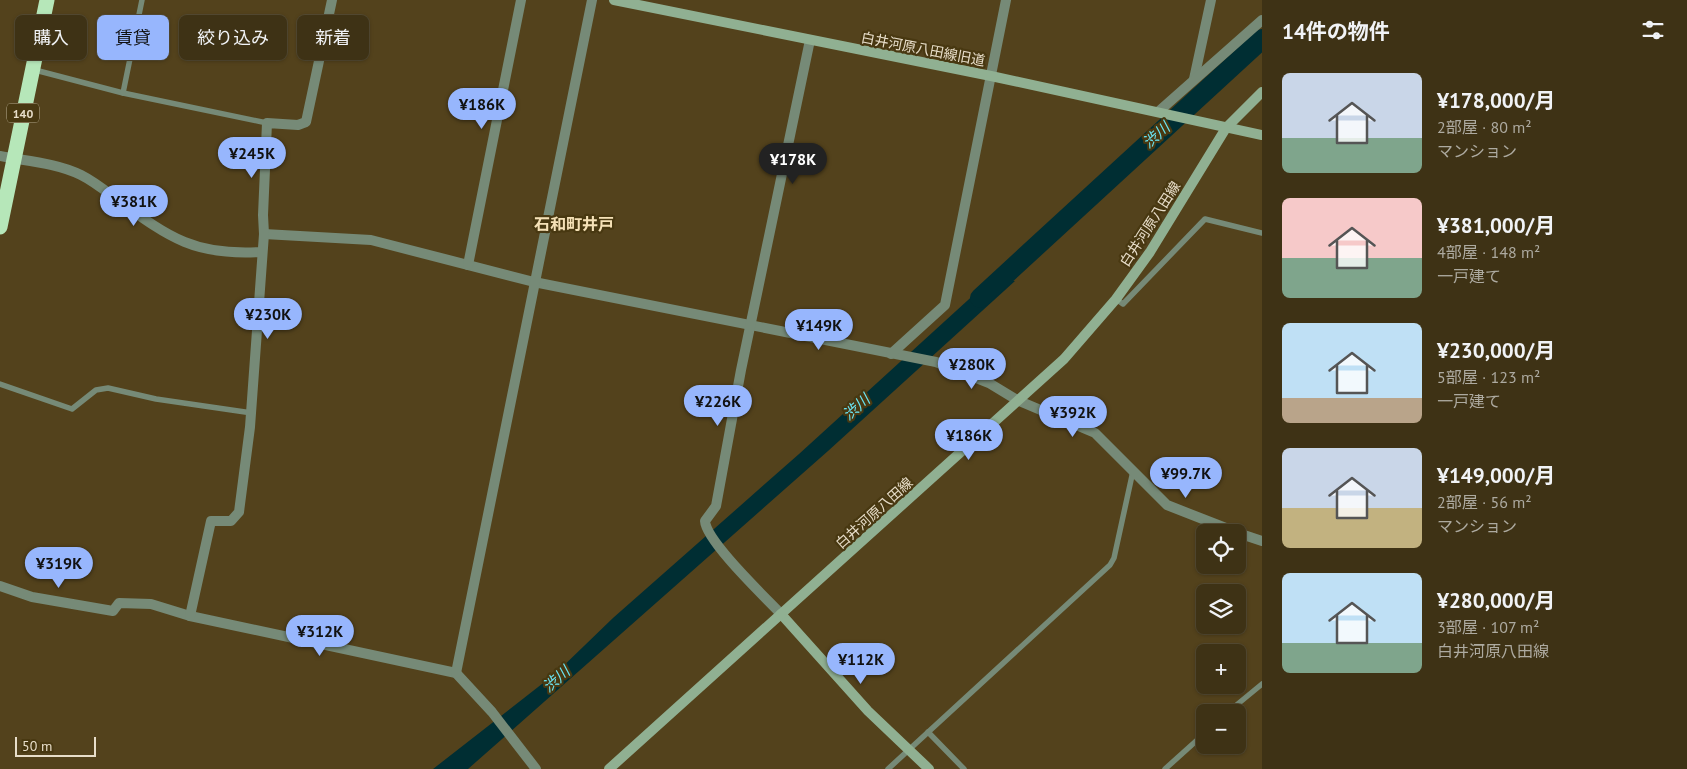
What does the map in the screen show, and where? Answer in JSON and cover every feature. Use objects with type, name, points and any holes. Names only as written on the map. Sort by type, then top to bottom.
[{"type":"highway","name":"140","points":[[0,227],[7,158],[32,70],[47,0]]},
{"type":"main road","name":"白井河原八田線旧道","points":[[614,0],[991,76],[1161,112],[1199,123],[1262,135]]},
{"type":"main road","name":"白井河原八田線","points":[[609,769],[1064,359],[1116,299],[1150,252],[1226,128],[1262,92]]},
{"type":"main road","points":[[781,614],[868,711],[929,769]]},
{"type":"street","points":[[190,616],[211,521],[231,521],[239,512],[252,413],[261,252],[264,234],[267,123],[298,124],[306,122],[332,0]]},
{"type":"street","points":[[468,265],[520,0]]},
{"type":"street","points":[[456,673],[592,0]]},
{"type":"street","points":[[896,354],[945,305],[1006,0]]},
{"type":"street","points":[[1194,79],[1211,0]]},
{"type":"street","points":[[1161,112],[1194,79],[1262,20]]},
{"type":"street","points":[[781,614],[726,555],[705,528],[704,521],[716,506],[810,40]]},
{"type":"street","points":[[7,158],[65,169],[83,176],[153,225],[196,247],[208,251],[261,252]]},
{"type":"street","points":[[264,234],[371,240],[534,282],[936,362],[988,383],[1017,400],[1095,434],[1167,505],[1214,524]]},
{"type":"street","points":[[1246,536],[1262,541]]},
{"type":"street","points":[[0,586],[32,597],[113,611],[119,603],[150,604],[190,616],[456,673],[492,712],[536,769]]},
{"type":"lane","points":[[123,93],[142,0]]},
{"type":"lane","points":[[32,70],[123,93],[267,123]]},
{"type":"lane","points":[[1116,299],[1122,304],[1205,219],[1262,233]]},
{"type":"lane","points":[[0,384],[72,409],[96,390],[108,388],[156,399],[252,413]]},
{"type":"lane","points":[[888,769],[1110,565],[1114,558],[1133,471]]},
{"type":"lane","points":[[1238,704],[1262,684]]},
{"type":"lane","points":[[928,732],[964,769]]},
{"type":"lane","points":[[1165,769],[1196,741]]},
{"type":"water","points":[[990,280],[1015,281],[828,451],[468,769],[433,769],[556,673],[613,618],[799,454]]},
{"type":"waterway","name":"渋川","points":[[980,298],[1262,39]]},
{"type":"district","name":"石和町井戸","points":[[574,224]]}]
